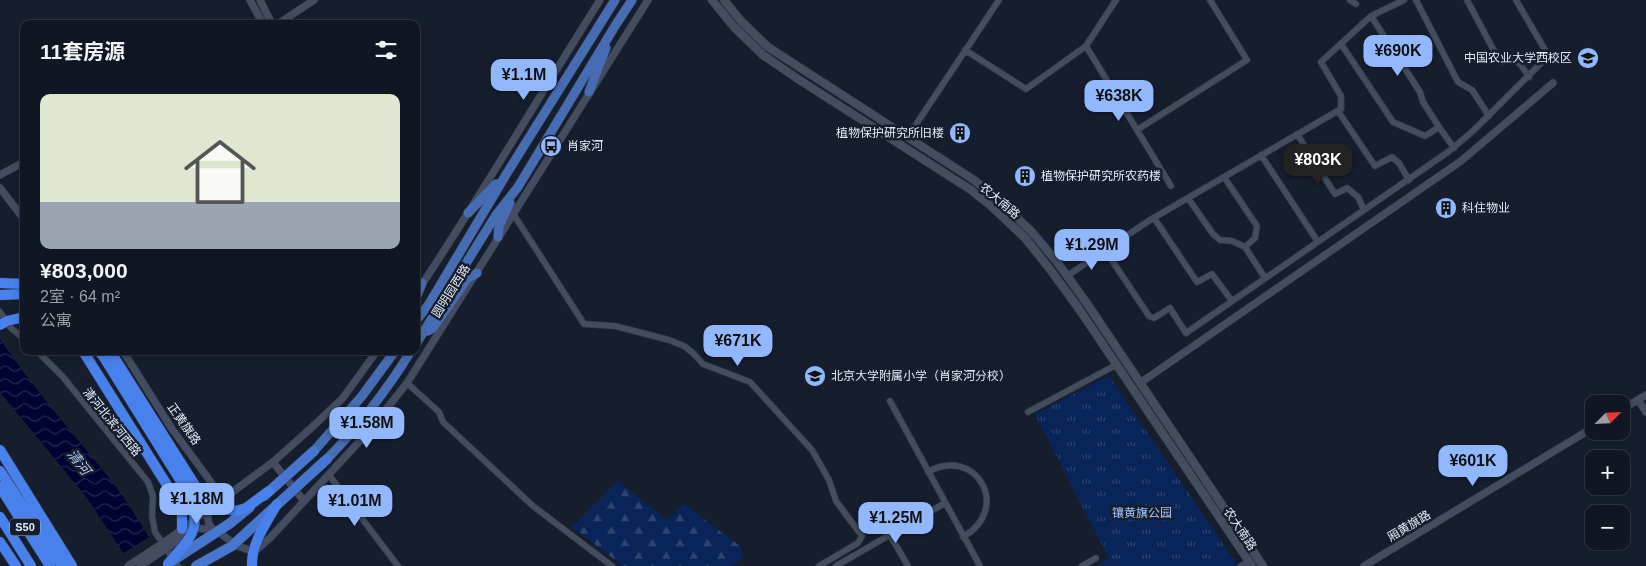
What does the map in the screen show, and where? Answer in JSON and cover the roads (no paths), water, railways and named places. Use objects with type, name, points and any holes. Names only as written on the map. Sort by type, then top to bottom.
[{"type":"highway","points":[[0,283],[20,284]]},
{"type":"highway","points":[[0,295],[20,294]]},
{"type":"highway","points":[[0,325],[20,317]]},
{"type":"highway","points":[[86,355],[182,508],[182,529]]},
{"type":"highway","points":[[102,355],[187,491],[195,508],[196,523],[192,536],[170,565]]},
{"type":"highway","points":[[113,355],[196,487],[208,502],[221,508],[236,511],[246,508],[269,491]]},
{"type":"highway","points":[[0,450],[72,566]]},
{"type":"highway","points":[[170,565],[229,524],[314,452]]},
{"type":"highway","points":[[196,566],[232,546],[327,459]]},
{"type":"highway","points":[[0,470],[62,566]]},
{"type":"highway","name":"S50","points":[[0,487],[50,566]]},
{"type":"highway","points":[[252,566],[253,551],[277,504]]},
{"type":"highway","name":"S50","points":[[0,517],[32,566]]},
{"type":"highway","points":[[0,542],[15,566]]},
{"type":"main road","name":"圆明园西路","points":[[420,316],[615,0]]},
{"type":"main road","name":"圆明园西路","points":[[420,338],[496,215],[518,187],[632,0]]},
{"type":"main road","name":"农大南路","points":[[712,0],[734,27],[763,55],[806,85],[971,190],[1008,220],[1049,268],[1250,564]]},
{"type":"main road","name":"农大南路","points":[[724,0],[741,21],[768,47],[974,180],[1032,232],[1067,276],[1263,566]]},
{"type":"main road","points":[[589,92],[615,26]]},
{"type":"main road","points":[[468,213],[507,173]]},
{"type":"main road","points":[[498,237],[499,226],[518,187]]},
{"type":"main road","points":[[422,335],[433,328],[467,278],[477,273]]},
{"type":"main road","points":[[362,396],[386,355]]},
{"type":"main road","points":[[314,452],[362,396],[392,355]]},
{"type":"main road","points":[[327,459],[350,435],[399,372],[410,355]]},
{"type":"street","points":[[250,0],[261,20]]},
{"type":"street","points":[[260,0],[270,20]]},
{"type":"street","points":[[284,20],[314,0]]},
{"type":"street","points":[[420,281],[468,213],[600,0]]},
{"type":"street","name":"圆明园西路","points":[[254,552],[270,538],[369,431],[407,383],[648,0]]},
{"type":"street","points":[[907,138],[999,0]]},
{"type":"street","points":[[965,50],[1026,89],[1086,46],[1116,0]]},
{"type":"street","points":[[1137,130],[1247,60],[1210,0]]},
{"type":"street","points":[[1067,276],[1154,218],[1341,109],[1342,96],[1321,62],[1371,16],[1404,0]]},
{"type":"street","points":[[1416,0],[1458,82],[1472,90],[1489,116]]},
{"type":"street","points":[[1467,0],[1501,62],[1511,58],[1519,62],[1529,77]]},
{"type":"street","points":[[1105,250],[1149,316],[1154,318],[1170,308],[1186,333],[1454,148],[1529,77],[1543,61],[1545,50],[1516,0]]},
{"type":"street","points":[[1371,16],[1420,92],[1439,127],[1454,148]]},
{"type":"street","points":[[1341,44],[1393,122],[1425,136],[1439,127]]},
{"type":"street","points":[[1086,46],[1171,186]]},
{"type":"street","points":[[1140,383],[1462,161],[1553,83]]},
{"type":"street","points":[[1338,111],[1375,166],[1392,157],[1399,163],[1409,180]]},
{"type":"street","points":[[1298,134],[1335,194],[1347,188],[1358,197],[1364,210]]},
{"type":"street","points":[[1261,155],[1318,242]]},
{"type":"street","points":[[0,175],[20,164]]},
{"type":"street","points":[[1224,177],[1257,226],[1255,238],[1244,247]]},
{"type":"street","points":[[0,188],[20,214]]},
{"type":"street","points":[[1188,198],[1212,234],[1220,240],[1232,241],[1244,247],[1265,278]]},
{"type":"street","points":[[514,215],[584,324],[615,326],[669,340],[684,346],[702,364],[750,382],[812,450],[828,480],[836,501],[862,536],[858,543],[819,566]]},
{"type":"street","points":[[1154,218],[1197,282],[1212,274],[1232,301]]},
{"type":"street","points":[[0,312],[11,328],[20,336]]},
{"type":"street","name":"清河北滨河西路","points":[[41,355],[62,377],[148,482],[153,496],[152,516],[155,532],[170,565]]},
{"type":"street","name":"正黄旗路","points":[[126,355],[172,429],[219,493],[236,491]]},
{"type":"street","points":[[140,566],[168,544],[182,529],[274,462],[342,399],[374,355]]},
{"type":"street","points":[[1028,412],[1116,365]]},
{"type":"street","points":[[407,383],[439,412],[443,422],[533,506],[612,566]]},
{"type":"street","points":[[1630,405],[1646,395]]},
{"type":"street","points":[[1638,400],[1646,412]]},
{"type":"street","points":[[890,401],[980,566]]},
{"type":"street","name":"厢黄旗路","points":[[1364,566],[1585,431]]},
{"type":"street","points":[[274,462],[304,501]]},
{"type":"street","points":[[928,472],[942,466],[954,465],[966,468],[976,475],[983,484],[987,495],[987,507],[983,518],[976,528],[963,537]]},
{"type":"street","points":[[329,475],[398,566]]},
{"type":"street","points":[[836,566],[945,503]]},
{"type":"street","points":[[209,510],[208,525],[238,546],[254,552],[257,566]]},
{"type":"street","points":[[128,566],[196,528],[215,530]]},
{"type":"street","points":[[890,535],[908,566]]},
{"type":"street","points":[[0,551],[15,566]]},
{"type":"street","points":[[1082,566],[1096,558]]},
{"type":"street","points":[[1241,566],[1250,564]]},
{"type":"water","name":"清河","points":[[0,339],[120,493],[167,566],[132,566],[87,498],[3,396],[0,391]]},
{"type":"place","name":"中国农业大学西校区","points":[[1588,58]]},
{"type":"place","name":"植物保护研究所旧楼","points":[[960,133]]},
{"type":"place","name":"肖家河","points":[[551,146]]},
{"type":"place","name":"植物保护研究所农药楼","points":[[1025,176]]},
{"type":"place","name":"科住物业","points":[[1446,208]]},
{"type":"place","name":"北京大学附属小学（肖家河分校）","points":[[815,376]]},
{"type":"park label","name":"镶黄旗公园","points":[[1142,513]]}]
